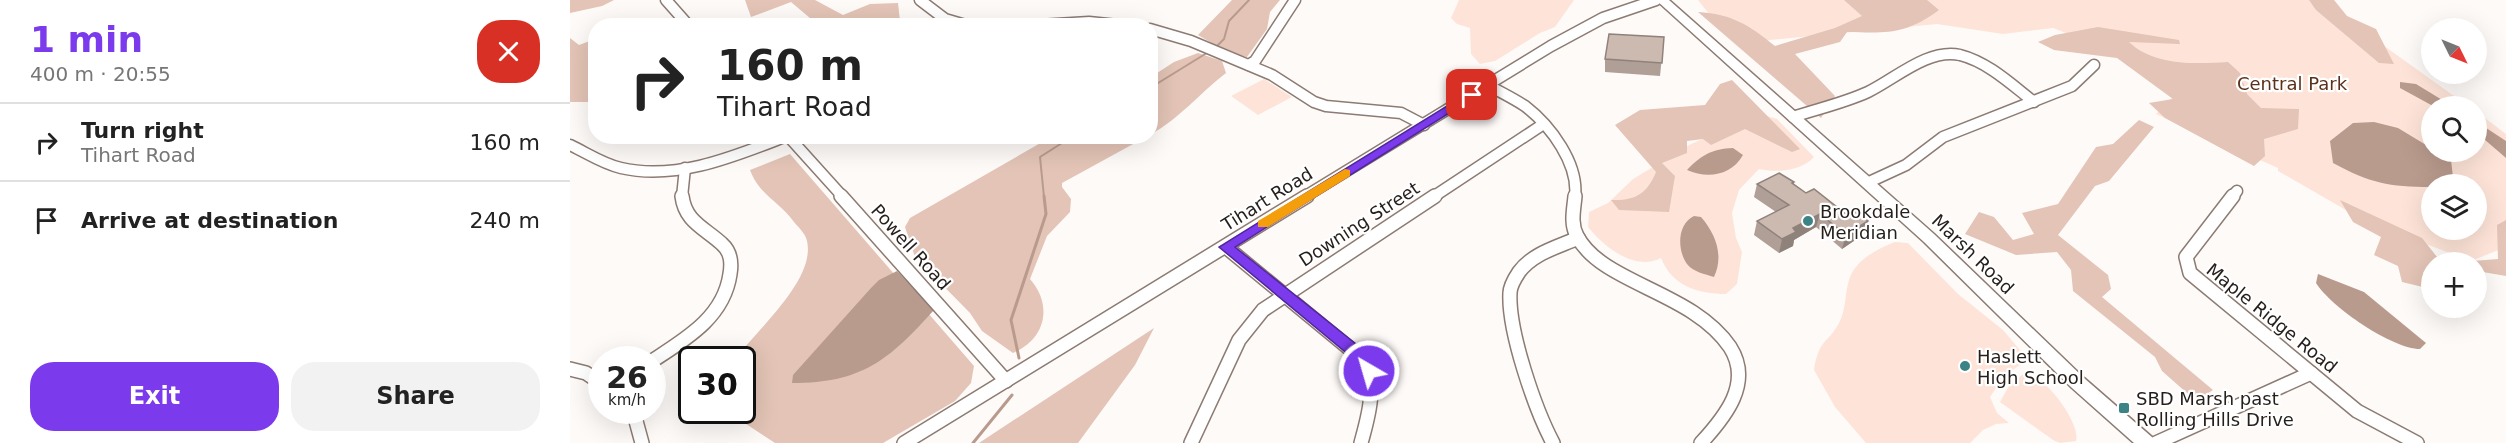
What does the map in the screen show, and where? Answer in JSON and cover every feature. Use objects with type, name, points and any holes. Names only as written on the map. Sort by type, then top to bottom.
[{"type":"main road","name":"Marsh Road","points":[[1662,0],[1929,238],[2093,397],[2147,443]]},
{"type":"street","points":[[666,0],[682,18]]},
{"type":"street","points":[[920,0],[944,18]]},
{"type":"street","points":[[1249,65],[1294,0]]},
{"type":"street","name":"Tihart Road","points":[[904,443],[1584,27],[1656,0]]},
{"type":"street","points":[[1158,32],[1206,48],[1272,75],[1314,102],[1326,106],[1401,113],[1424,125]]},
{"type":"street","points":[[1793,117],[1866,93],[1935,56],[1948,53],[1959,54],[1981,66],[2034,102]]},
{"type":"street","points":[[1867,183],[1906,165],[1943,137],[2072,86],[2094,65]]},
{"type":"street","points":[[1488,85],[1525,106],[1570,161],[1575,174],[1573,218],[1578,238],[1597,258],[1712,324],[1732,349],[1739,367],[1738,385],[1733,402],[1723,419],[1701,443]]},
{"type":"street","name":"Downing Street","points":[[1191,443],[1244,331],[1263,310],[1542,125]]},
{"type":"street","points":[[570,145],[620,168],[651,171],[685,168],[739,155],[767,144]]},
{"type":"street","name":"Powell Road","points":[[795,144],[1006,381]]},
{"type":"street","points":[[666,351],[691,334],[717,310],[729,284],[731,256],[723,244],[695,224],[683,205],[680,186],[685,168]]},
{"type":"street","name":"Maple Ridge Road","points":[[2236,191],[2186,257],[2187,269],[2194,278],[2357,411],[2417,443]]},
{"type":"street","points":[[1553,443],[1545,432],[1536,404],[1512,314],[1510,291],[1524,265],[1578,238]]},
{"type":"street","points":[[1226,247],[1356,352],[1369,371],[1374,394],[1361,443]]},
{"type":"street","points":[[570,369],[588,374]]},
{"type":"street","points":[[2156,443],[2311,373]]},
{"type":"street","points":[[637,424],[642,443]]},
{"type":"green space","points":[[1459,0],[1574,0],[1555,27],[1540,33],[1495,61],[1480,64],[1471,54],[1470,28],[1457,24],[1451,18]]},
{"type":"green space","name":"Central Park","points":[[1698,0],[2320,0],[2421,72],[2421,84],[2437,84],[2454,96],[2421,96],[2421,162],[2487,162],[2487,120],[2506,134],[2506,247],[2487,255],[2487,252],[2447,252],[2365,221],[2278,171],[2278,168],[2156,114],[2189,80],[2053,28],[2003,34],[1937,24],[1760,41],[1718,25]]},
{"type":"green space","points":[[1264,79],[1292,97],[1258,115],[1231,96]]},
{"type":"green space","points":[[1760,114],[1777,119],[1814,157],[1803,165],[1788,170],[1759,169],[1739,190],[1732,213],[1736,238],[1742,252],[1737,284],[1726,294],[1696,290],[1679,282],[1666,268],[1661,258],[1641,262],[1620,255],[1602,242],[1588,227],[1589,212],[1608,203],[1633,179],[1691,144]]},
{"type":"green space","points":[[1895,242],[1908,243],[1958,294],[2003,330],[2025,356],[2020,365],[2005,375],[1990,397],[1997,413],[2009,423],[1996,424],[1983,430],[1970,443],[1866,443],[1835,407],[1814,370],[1822,346],[1842,316],[1852,273],[1867,256]]},
{"type":"green space","points":[[2025,373],[2033,375],[2042,382],[2060,401],[2073,423],[2076,441],[2060,443],[2053,440],[2000,402],[2010,384]]},
{"type":"shaded area","points":[[570,0],[614,0],[602,6],[570,13]]},
{"type":"shaded area","points":[[745,0],[815,0],[843,15],[870,4],[898,3],[900,18],[810,18],[791,2],[751,17]]},
{"type":"shaded area","points":[[1232,0],[1280,0],[1270,12],[1267,29],[1247,57],[1232,55],[1198,35]]},
{"type":"shaded area","points":[[1844,0],[1927,0],[1939,10],[1905,28],[1885,32],[1847,32],[1840,42],[1795,54],[1835,96],[1821,118],[1698,12],[1721,15],[1740,22],[1775,46],[1835,28],[1862,16]]},
{"type":"shaded area","points":[[2309,0],[2334,0],[2347,16],[2376,29],[2394,64],[2379,63],[2316,10]]},
{"type":"shaded area","points":[[2098,27],[2179,40],[2180,44],[2129,42],[2150,56],[2189,63],[2228,62],[2240,73],[2247,94],[2261,108],[2299,109],[2298,129],[2264,139],[2265,156],[2254,166],[2165,118],[2149,103],[2173,99],[2117,58],[2054,50],[2038,42],[2055,35]]},
{"type":"shaded area","points":[[570,38],[579,45],[588,42],[588,102],[570,102]]},
{"type":"shaded area","points":[[1198,53],[1222,61],[1226,73],[1158,130],[1158,72],[1174,62]]},
{"type":"shaded area","points":[[1732,80],[1800,149],[1792,152],[1745,129],[1711,145],[1703,139],[1687,141],[1687,153],[1662,163],[1675,176],[1669,212],[1619,210],[1611,200],[1627,199],[1639,195],[1649,186],[1656,172],[1615,125],[1640,110],[1705,105],[1720,84]]},
{"type":"shaded area","points":[[2400,82],[2416,84],[2436,96],[2421,96],[2421,99],[2400,88]]},
{"type":"shaded area","points":[[2139,120],[2154,127],[2109,181],[2095,186],[2058,235],[2108,275],[2111,289],[2102,297],[2213,390],[2196,401],[2162,371],[2155,357],[2073,291],[2071,270],[2057,252],[2016,255],[1965,234],[1979,212],[1994,217],[2013,240],[2034,234],[2022,213],[2058,204],[2096,147],[2113,144]]},
{"type":"shaded area","points":[[2374,122],[2398,128],[2421,142],[2421,162],[2451,162],[2453,174],[2421,174],[2421,187],[2391,185],[2358,175],[2333,163],[2330,141],[2353,123]]},
{"type":"shaded area","points":[[2487,129],[2506,141],[2506,158],[2487,142]]},
{"type":"shaded area","points":[[1039,144],[1133,144],[1062,183],[1062,187],[1071,199],[1070,212],[1047,236],[1030,279],[1042,300],[1043,320],[1033,339],[1013,353],[982,331],[970,313],[915,257],[905,227],[910,218]]},
{"type":"shaded area","points":[[1733,148],[1743,155],[1738,162],[1725,171],[1710,175],[1687,170],[1707,154]]},
{"type":"shaded area","points":[[790,154],[974,366],[971,383],[955,401],[883,443],[775,443],[746,424],[756,424],[756,346],[746,346],[794,288],[807,256],[807,241],[804,233],[764,192],[750,170]]},
{"type":"shaded area","points":[[2340,200],[2421,238],[2433,252],[2421,252],[2421,287],[2402,282],[2398,266],[2374,255],[2381,237],[2353,222]]},
{"type":"shaded area","points":[[1694,216],[1701,217],[1711,231],[1717,246],[1718,261],[1714,277],[1692,269],[1681,252],[1680,238],[1684,225]]},
{"type":"shaded area","points":[[2506,220],[2506,276],[2487,273],[2487,260],[2498,259],[2497,225]]},
{"type":"shaded area","points":[[897,271],[934,310],[903,342],[872,365],[837,379],[792,383],[793,375],[871,288],[879,280]]},
{"type":"shaded area","points":[[2318,274],[2364,292],[2426,343],[2420,349],[2408,347],[2363,325],[2324,293],[2316,283]]},
{"type":"shaded area","points":[[1154,328],[1135,365],[1078,443],[979,443]]},
{"type":"building","points":[[1609,34],[1664,37],[1662,63],[1605,59]]},
{"type":"building","points":[[1779,173],[1806,193],[1814,189],[1846,214],[1853,210],[1868,221],[1846,235],[1820,214],[1793,228],[1796,232],[1782,239],[1757,221],[1789,205],[1757,184]]},
{"type":"waterway","points":[[1215,48],[1224,39],[1229,21],[1249,0]]},
{"type":"waterway","points":[[1158,83],[1210,51]]},
{"type":"waterway","points":[[1044,197],[1040,157],[1060,144]]},
{"type":"waterway","points":[[1019,358],[1011,320],[1046,214],[1044,196]]},
{"type":"waterway","points":[[973,443],[1012,395]]},
{"type":"slow traffic","points":[[1263,224],[1345,173]]},
{"type":"place","name":"Brookdale Meridian","points":[[1808,221]]},
{"type":"place","name":"Haslett High School","points":[[1965,366]]},
{"type":"place","name":"SBD Marsh past Rolling Hills Drive","points":[[2124,408]]},
{"type":"route","points":[[1369,371],[1356,352],[1226,247],[1472,95]]}]
